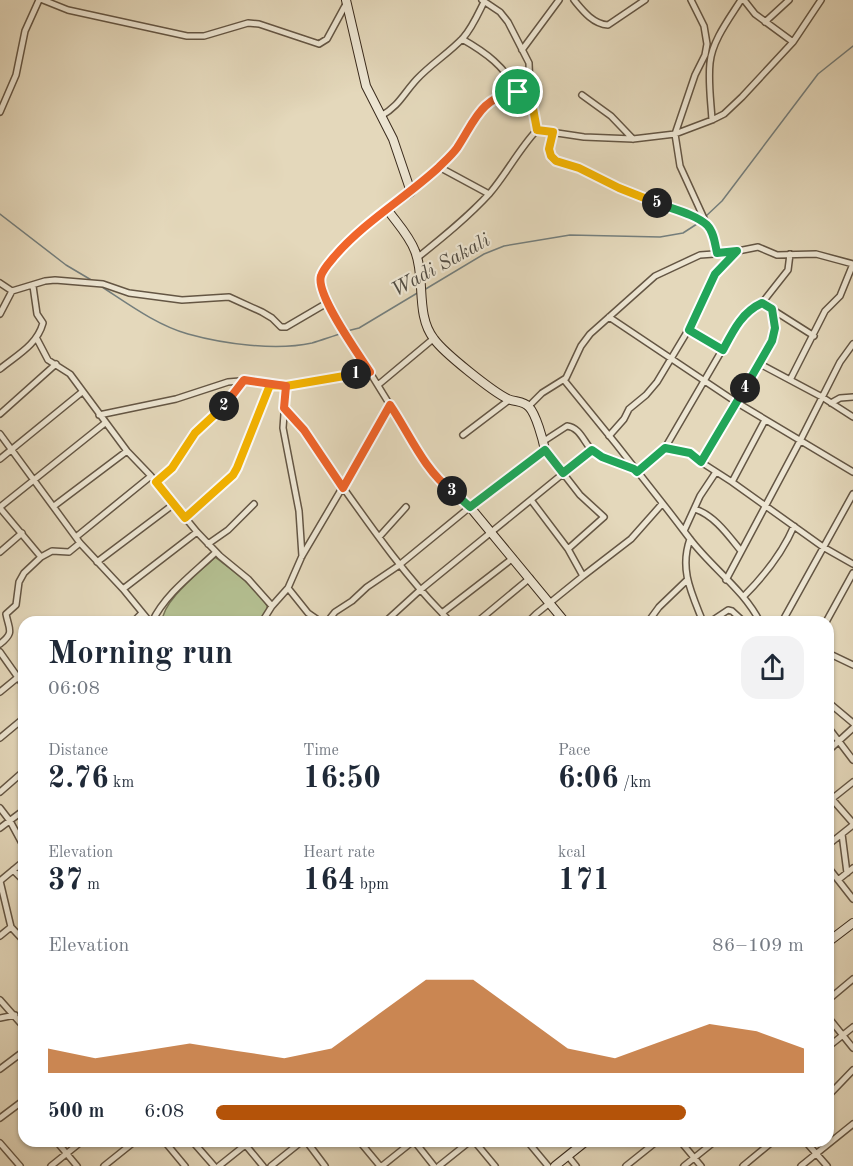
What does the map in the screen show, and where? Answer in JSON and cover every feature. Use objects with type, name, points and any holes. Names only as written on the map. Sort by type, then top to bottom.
[{"type":"street","points":[[0,112],[16,75],[25,31],[41,0],[68,10],[187,36],[204,36],[248,23],[259,24],[319,44],[327,39],[346,2]]},
{"type":"street","points":[[522,50],[559,0]]},
{"type":"street","points":[[574,0],[595,21],[601,25],[608,25],[645,0]]},
{"type":"street","points":[[691,0],[704,26],[705,55],[695,75],[675,134],[681,166],[714,237],[717,253]]},
{"type":"street","points":[[712,120],[710,64],[712,53],[743,0],[755,14],[793,42]]},
{"type":"street","points":[[765,22],[789,0]]},
{"type":"street","points":[[537,130],[584,137],[633,139],[675,134],[712,120],[724,114],[742,97],[793,42],[821,0]]},
{"type":"street","points":[[381,116],[396,106],[428,67],[462,39],[472,26],[483,1],[500,12],[508,22],[529,63],[530,92],[537,130]]},
{"type":"street","points":[[346,2],[366,86],[393,139],[411,192]]},
{"type":"street","points":[[462,39],[481,50],[503,69],[512,79],[518,92]]},
{"type":"street","points":[[705,55],[712,53]]},
{"type":"street","points":[[530,92],[507,93],[496,98],[478,112],[456,149],[439,167],[411,192],[353,236],[320,276],[321,290],[327,303],[419,452],[439,480],[470,507],[560,616]]},
{"type":"street","points":[[582,95],[611,116],[633,139]]},
{"type":"street","points":[[417,258],[489,194],[537,130]]},
{"type":"street","points":[[553,132],[549,149],[556,161],[579,168],[619,188],[707,225]]},
{"type":"street","points":[[439,167],[489,194]]},
{"type":"street","points":[[387,208],[411,243],[417,258],[426,320],[433,339],[450,356],[509,400],[519,401],[529,406],[544,445],[584,500],[604,517],[568,549]]},
{"type":"street","points":[[529,406],[542,393],[569,375],[578,353],[590,334],[646,283],[662,272],[700,255],[758,248],[777,255],[799,253],[830,256],[853,264],[840,296],[825,311],[790,380]]},
{"type":"street","points":[[609,436],[624,419],[629,409],[657,382],[689,330],[715,274],[737,251]]},
{"type":"street","points":[[636,470],[665,448],[739,321],[750,309],[762,303],[788,270],[790,254]]},
{"type":"street","points":[[0,283],[12,291],[49,280],[103,284],[129,293],[182,300],[228,297],[272,318],[281,327],[286,327],[327,303]]},
{"type":"street","points":[[0,369],[37,339],[43,323],[37,314],[33,286]]},
{"type":"street","points":[[0,314],[12,291]]},
{"type":"street","points":[[762,303],[814,336]]},
{"type":"street","points":[[701,462],[772,341],[775,328],[772,309]]},
{"type":"street","points":[[609,317],[736,402],[853,472]]},
{"type":"street","points":[[689,330],[723,350]]},
{"type":"street","points":[[37,339],[48,360],[70,374],[105,423],[196,532],[248,579],[272,606]]},
{"type":"street","points":[[378,385],[433,339]]},
{"type":"street","points":[[726,580],[840,362],[853,344]]},
{"type":"street","points":[[0,414],[56,364]]},
{"type":"street","points":[[760,364],[822,397],[853,417]]},
{"type":"street","points":[[99,415],[176,399],[212,386],[244,380],[286,386],[370,372]]},
{"type":"street","points":[[156,482],[172,468],[195,433],[223,407],[244,380]]},
{"type":"street","points":[[564,380],[690,539],[726,580],[744,596],[756,616]]},
{"type":"street","points":[[185,518],[233,475],[270,385]]},
{"type":"street","points":[[286,386],[283,428],[299,511],[302,556]]},
{"type":"street","points":[[0,459],[82,392]]},
{"type":"street","points":[[831,403],[840,398],[853,397]]},
{"type":"street","points":[[464,435],[509,400]]},
{"type":"street","points":[[268,616],[272,606],[288,588],[302,556],[390,405]]},
{"type":"street","points":[[284,408],[304,430],[398,566],[442,614],[513,558]]},
{"type":"street","points":[[732,482],[765,420]]},
{"type":"street","points":[[41,556],[0,507],[105,423]]},
{"type":"street","points":[[331,616],[398,566],[567,426],[576,429],[592,450],[602,457],[636,470]]},
{"type":"street","points":[[0,434],[80,543],[145,616]]},
{"type":"street","points":[[665,448],[690,453],[765,507],[853,564]]},
{"type":"street","points":[[54,506],[127,450]]},
{"type":"street","points":[[393,616],[419,591],[592,450]]},
{"type":"street","points":[[684,531],[716,472]]},
{"type":"street","points":[[76,537],[151,476]]},
{"type":"street","points":[[785,616],[853,494]]},
{"type":"street","points":[[531,500],[568,549],[583,576]]},
{"type":"street","points":[[97,562],[174,504]]},
{"type":"street","points":[[208,544],[228,530],[254,504]]},
{"type":"street","points":[[534,616],[631,539],[662,504]]},
{"type":"street","points":[[379,537],[406,507]]},
{"type":"street","points":[[694,509],[702,511],[716,522],[741,551]]},
{"type":"street","points":[[744,596],[763,577],[784,549],[794,526]]},
{"type":"street","points":[[123,589],[196,532]]},
{"type":"street","points":[[0,552],[22,533]]},
{"type":"street","points":[[690,539],[685,557],[686,580],[701,616]]},
{"type":"street","points":[[0,644],[10,633],[5,616],[16,605],[21,577],[41,556],[54,550],[69,552],[80,543]]},
{"type":"street","points":[[155,616],[170,596],[216,552]]},
{"type":"street","points":[[829,616],[853,573]]},
{"type":"street","points":[[484,616],[530,578]]},
{"type":"street","points":[[653,616],[686,580]]},
{"type":"street","points":[[288,588],[311,616]]},
{"type":"street","points":[[719,616],[728,610],[737,616]]},
{"type":"street","points":[[139,616],[142,613]]},
{"type":"street","points":[[0,651],[18,678],[0,692]]},
{"type":"street","points":[[834,656],[853,665]]},
{"type":"street","points":[[834,707],[853,723]]},
{"type":"street","points":[[0,738],[18,723]]},
{"type":"street","points":[[834,746],[853,728]]},
{"type":"street","points":[[834,735],[853,760]]},
{"type":"street","points":[[0,792],[18,776]]},
{"type":"street","points":[[834,798],[853,782]]},
{"type":"street","points":[[834,805],[853,824],[834,840]]},
{"type":"street","points":[[0,808],[18,836]]},
{"type":"street","points":[[0,828],[18,815]]},
{"type":"street","points":[[842,834],[847,873]]},
{"type":"street","points":[[18,866],[0,881],[11,927],[18,935]]},
{"type":"street","points":[[838,880],[853,868]]},
{"type":"street","points":[[13,870],[18,875]]},
{"type":"street","points":[[834,875],[853,899]]},
{"type":"street","points":[[834,937],[853,923]]},
{"type":"street","points":[[0,935],[11,927]]},
{"type":"street","points":[[834,995],[853,979]]},
{"type":"street","points":[[0,1000],[18,1019]]},
{"type":"street","points":[[0,1018],[15,1015]]},
{"type":"street","points":[[834,1024],[853,1048]]},
{"type":"street","points":[[834,1042],[853,1027]]},
{"type":"street","points":[[0,1070],[18,1056]]},
{"type":"street","points":[[834,1090],[853,1070]]},
{"type":"street","points":[[0,1118],[18,1105]]},
{"type":"street","points":[[834,1139],[853,1124]]},
{"type":"street","points":[[0,1143],[20,1166]]},
{"type":"street","points":[[61,1147],[77,1166]]},
{"type":"street","points":[[51,1166],[75,1147]]},
{"type":"street","points":[[104,1166],[128,1147]]},
{"type":"street","points":[[169,1147],[185,1166]]},
{"type":"street","points":[[197,1147],[214,1166]]},
{"type":"street","points":[[219,1166],[240,1147]]},
{"type":"street","points":[[250,1147],[263,1166]]},
{"type":"street","points":[[271,1166],[295,1147]]},
{"type":"street","points":[[311,1147],[325,1166]]},
{"type":"street","points":[[364,1147],[381,1166],[406,1147]]},
{"type":"street","points":[[419,1147],[439,1165],[452,1166]]},
{"type":"street","points":[[439,1165],[463,1147]]},
{"type":"street","points":[[479,1147],[494,1166]]},
{"type":"street","points":[[532,1147],[548,1166]]},
{"type":"street","points":[[555,1166],[578,1147]]},
{"type":"street","points":[[626,1166],[650,1147]]},
{"type":"street","points":[[685,1147],[700,1166]]},
{"type":"street","points":[[684,1166],[708,1147]]},
{"type":"street","points":[[743,1166],[766,1147]]},
{"type":"street","points":[[811,1147],[827,1166]]},
{"type":"street","points":[[801,1166],[824,1147]]},
{"type":"street","points":[[568,1156],[576,1166]]},
{"type":"green space","points":[[215,557],[258,593],[267,606],[265,615],[164,616],[168,605]]},
{"type":"waterway","name":"Wadi Sakali","points":[[705,217],[722,201],[818,74],[853,46]]},
{"type":"waterway","name":"Wadi Sakali","points":[[0,214],[66,265],[93,281]]},
{"type":"waterway","name":"Wadi Sakali","points":[[424,290],[484,254],[504,246],[570,235],[660,237],[683,233],[700,222]]},
{"type":"waterway","name":"Wadi Sakali","points":[[99,285],[165,325],[188,334],[218,341],[266,346],[298,345],[343,333]]},
{"type":"waterway","name":"Wadi Sakali","points":[[347,331],[359,328],[419,292]]},
{"type":"route","points":[[518,92],[507,93],[496,98],[478,112],[456,149],[439,167],[411,192],[353,236],[320,276],[321,290],[327,303],[370,372],[286,386],[270,385],[233,475],[185,518],[156,482],[172,468],[184,447],[199,428],[223,407],[244,380],[286,386],[284,408],[293,415],[343,488],[390,405],[439,480],[470,507],[545,450],[563,473],[592,450],[602,457],[637,472],[665,448],[690,453],[701,462],[772,341],[775,328],[772,309],[762,303],[750,309],[739,321],[723,350],[689,330],[715,274],[737,251],[717,253],[714,237],[707,225],[619,188],[579,168],[556,161],[549,149],[553,132],[537,130],[530,92],[518,92]]}]
